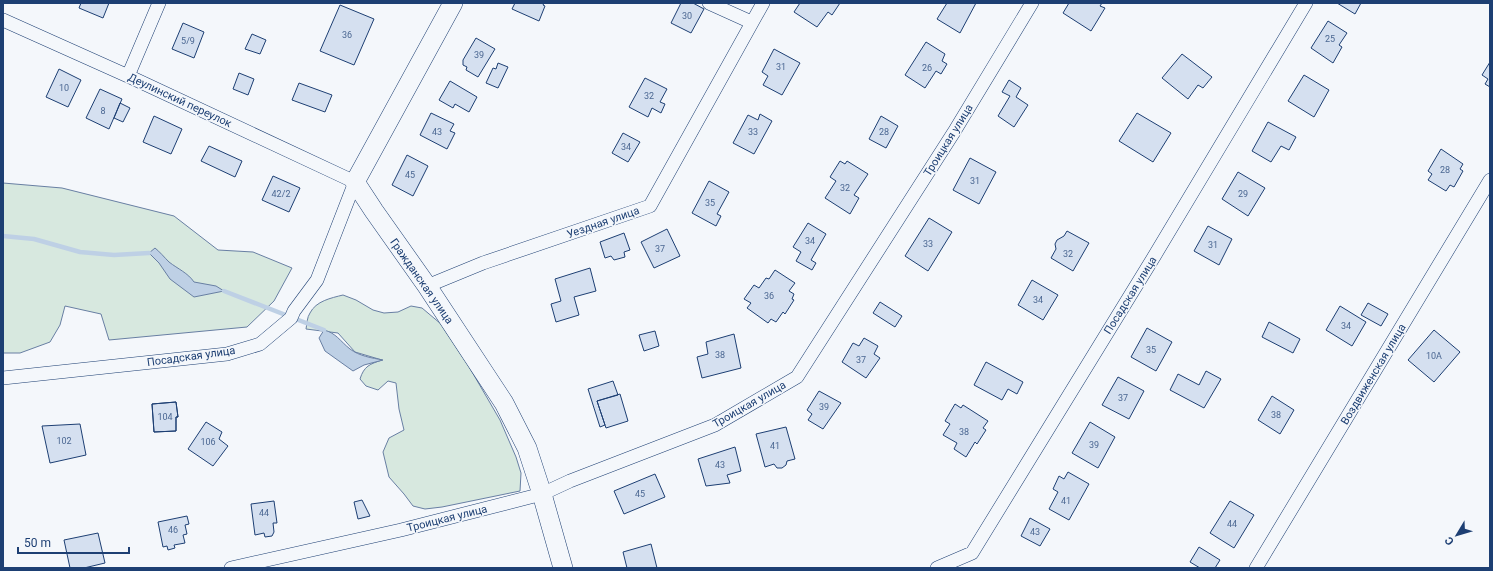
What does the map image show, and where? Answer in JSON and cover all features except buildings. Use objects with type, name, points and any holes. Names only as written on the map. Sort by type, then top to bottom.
[{"type":"street","points":[[128,76],[159,3]]},
{"type":"street","points":[[355,182],[453,3]]},
{"type":"street","points":[[709,3],[751,22]]},
{"type":"street","name":"Уездная улица","points":[[427,286],[483,263],[650,206],[751,22],[763,3]]},
{"type":"street","name":"Троицкая улица","points":[[231,568],[401,530],[542,494],[570,481],[715,425],[797,377],[954,132],[1032,3]]},
{"type":"street","name":"Посадская улица","points":[[937,568],[972,553],[1306,3]]},
{"type":"street","name":"Деулинский переулок","points":[[3,20],[128,76],[355,182]]},
{"type":"street","name":"Воздвиженская улица","points":[[1256,568],[1490,180]]},
{"type":"street","name":"Гражданская улица","points":[[355,182],[427,286],[504,403],[527,448],[563,568]]},
{"type":"street","name":"Посадская улица","points":[[3,378],[228,354],[260,344],[291,318],[294,311],[317,280],[355,182]]},
{"type":"shaded area","points":[[3,183],[62,188],[174,216],[218,250],[253,252],[292,268],[274,301],[247,327],[109,340],[101,314],[65,306],[60,325],[50,342],[20,353],[3,353]]},
{"type":"shaded area","points":[[343,295],[356,300],[373,310],[384,313],[398,312],[411,306],[422,308],[441,324],[468,365],[500,420],[516,457],[521,473],[520,491],[442,507],[425,509],[413,506],[389,477],[383,452],[389,438],[404,430],[399,409],[396,383],[388,381],[378,390],[366,386],[360,379],[363,371],[371,364],[382,360],[355,352],[338,333],[306,329],[309,315],[316,306],[324,301]]},
{"type":"water","points":[[155,248],[169,262],[186,274],[194,282],[216,286],[224,291],[194,297],[170,279],[159,263],[149,253]]},
{"type":"water","points":[[324,330],[335,335],[350,349],[357,353],[383,360],[364,365],[353,371],[325,351],[319,338]]},
{"type":"waterway","points":[[3,236],[34,239],[80,252],[114,255],[149,253]]},
{"type":"waterway","points":[[224,291],[324,330]]}]
